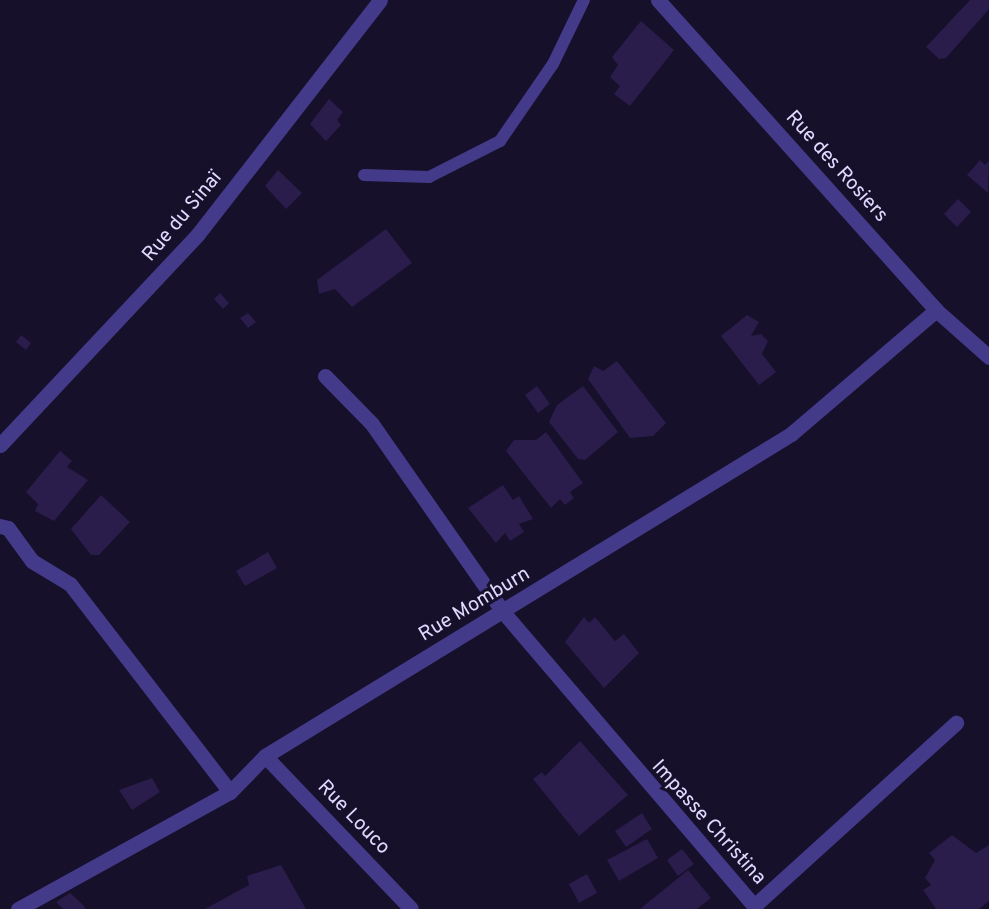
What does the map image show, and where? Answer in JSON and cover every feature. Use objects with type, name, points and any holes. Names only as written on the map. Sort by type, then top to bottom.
[{"type":"street","name":"Rue du Sinaï","points":[[0,445],[198,234],[380,0]]},
{"type":"street","name":"Rue des Rosiers","points":[[658,0],[936,310],[989,357]]},
{"type":"street","name":"Rue Momburn","points":[[18,909],[230,792],[265,756],[504,613],[791,434],[936,310]]},
{"type":"street","points":[[326,376],[372,424],[504,613]]},
{"type":"street","points":[[0,526],[8,528],[32,561],[70,585],[230,792]]},
{"type":"street","name":"Impasse Christina","points":[[504,613],[754,906],[956,723]]},
{"type":"street","name":"Rue Louco","points":[[265,756],[411,909]]},
{"type":"lane","points":[[364,175],[429,177],[500,141],[553,64],[584,0]]},
{"type":"building","points":[[970,0],[989,0],[989,9],[946,58],[939,59],[926,47]]},
{"type":"building","points":[[641,21],[674,50],[630,106],[614,94],[620,86],[610,77],[618,65],[612,57]]},
{"type":"building","points":[[329,99],[343,112],[337,120],[341,125],[326,141],[310,124]]},
{"type":"building","points":[[980,160],[985,165],[989,161],[988,193],[967,175]]},
{"type":"building","points":[[278,170],[302,193],[286,209],[265,186]]},
{"type":"building","points":[[958,199],[971,212],[957,227],[944,214]]},
{"type":"building","points":[[386,229],[412,263],[352,307],[335,289],[319,294],[317,280]]},
{"type":"building","points":[[220,293],[229,303],[223,309],[214,299]]},
{"type":"building","points":[[248,313],[256,322],[248,328],[240,318]]},
{"type":"building","points":[[747,315],[759,322],[751,336],[761,334],[768,341],[762,354],[776,372],[759,385],[721,336]]},
{"type":"building","points":[[21,335],[31,343],[26,350],[16,342]]},
{"type":"building","points":[[617,361],[666,423],[653,436],[630,438],[588,379],[594,366],[603,371]]},
{"type":"building","points":[[537,386],[550,404],[538,413],[525,395]]},
{"type":"building","points":[[583,386],[618,432],[585,460],[578,459],[549,422],[557,405]]},
{"type":"building","points":[[546,432],[583,483],[570,492],[574,498],[565,505],[560,499],[551,508],[506,451],[514,440],[536,440]]},
{"type":"building","points":[[60,451],[72,461],[67,467],[88,480],[54,521],[35,511],[38,504],[26,492]]},
{"type":"building","points":[[503,485],[513,500],[519,496],[533,519],[519,524],[524,532],[510,541],[505,533],[496,543],[468,508]]},
{"type":"building","points":[[101,495],[130,522],[99,555],[91,555],[71,529]]},
{"type":"building","points":[[268,552],[277,568],[245,586],[236,571]]},
{"type":"building","points":[[584,617],[589,623],[595,617],[615,641],[624,634],[639,653],[604,688],[565,642]]},
{"type":"building","points":[[580,741],[628,795],[579,836],[533,779],[542,772],[545,776]]},
{"type":"building","points":[[152,778],[160,792],[132,810],[119,790]]},
{"type":"building","points":[[642,813],[652,829],[626,847],[615,831]]},
{"type":"building","points":[[952,835],[976,853],[989,845],[989,901],[979,909],[936,909],[923,890],[931,885],[925,878],[935,860],[929,853]]},
{"type":"building","points":[[647,839],[658,858],[619,881],[607,860]]},
{"type":"building","points":[[682,849],[694,864],[678,876],[667,860]]},
{"type":"building","points":[[281,865],[306,909],[205,909],[249,885],[247,876]]},
{"type":"building","points":[[688,870],[711,898],[697,909],[640,909]]},
{"type":"building","points":[[587,874],[597,893],[579,903],[569,884]]},
{"type":"building","points":[[70,893],[86,909],[63,909],[56,902]]}]
